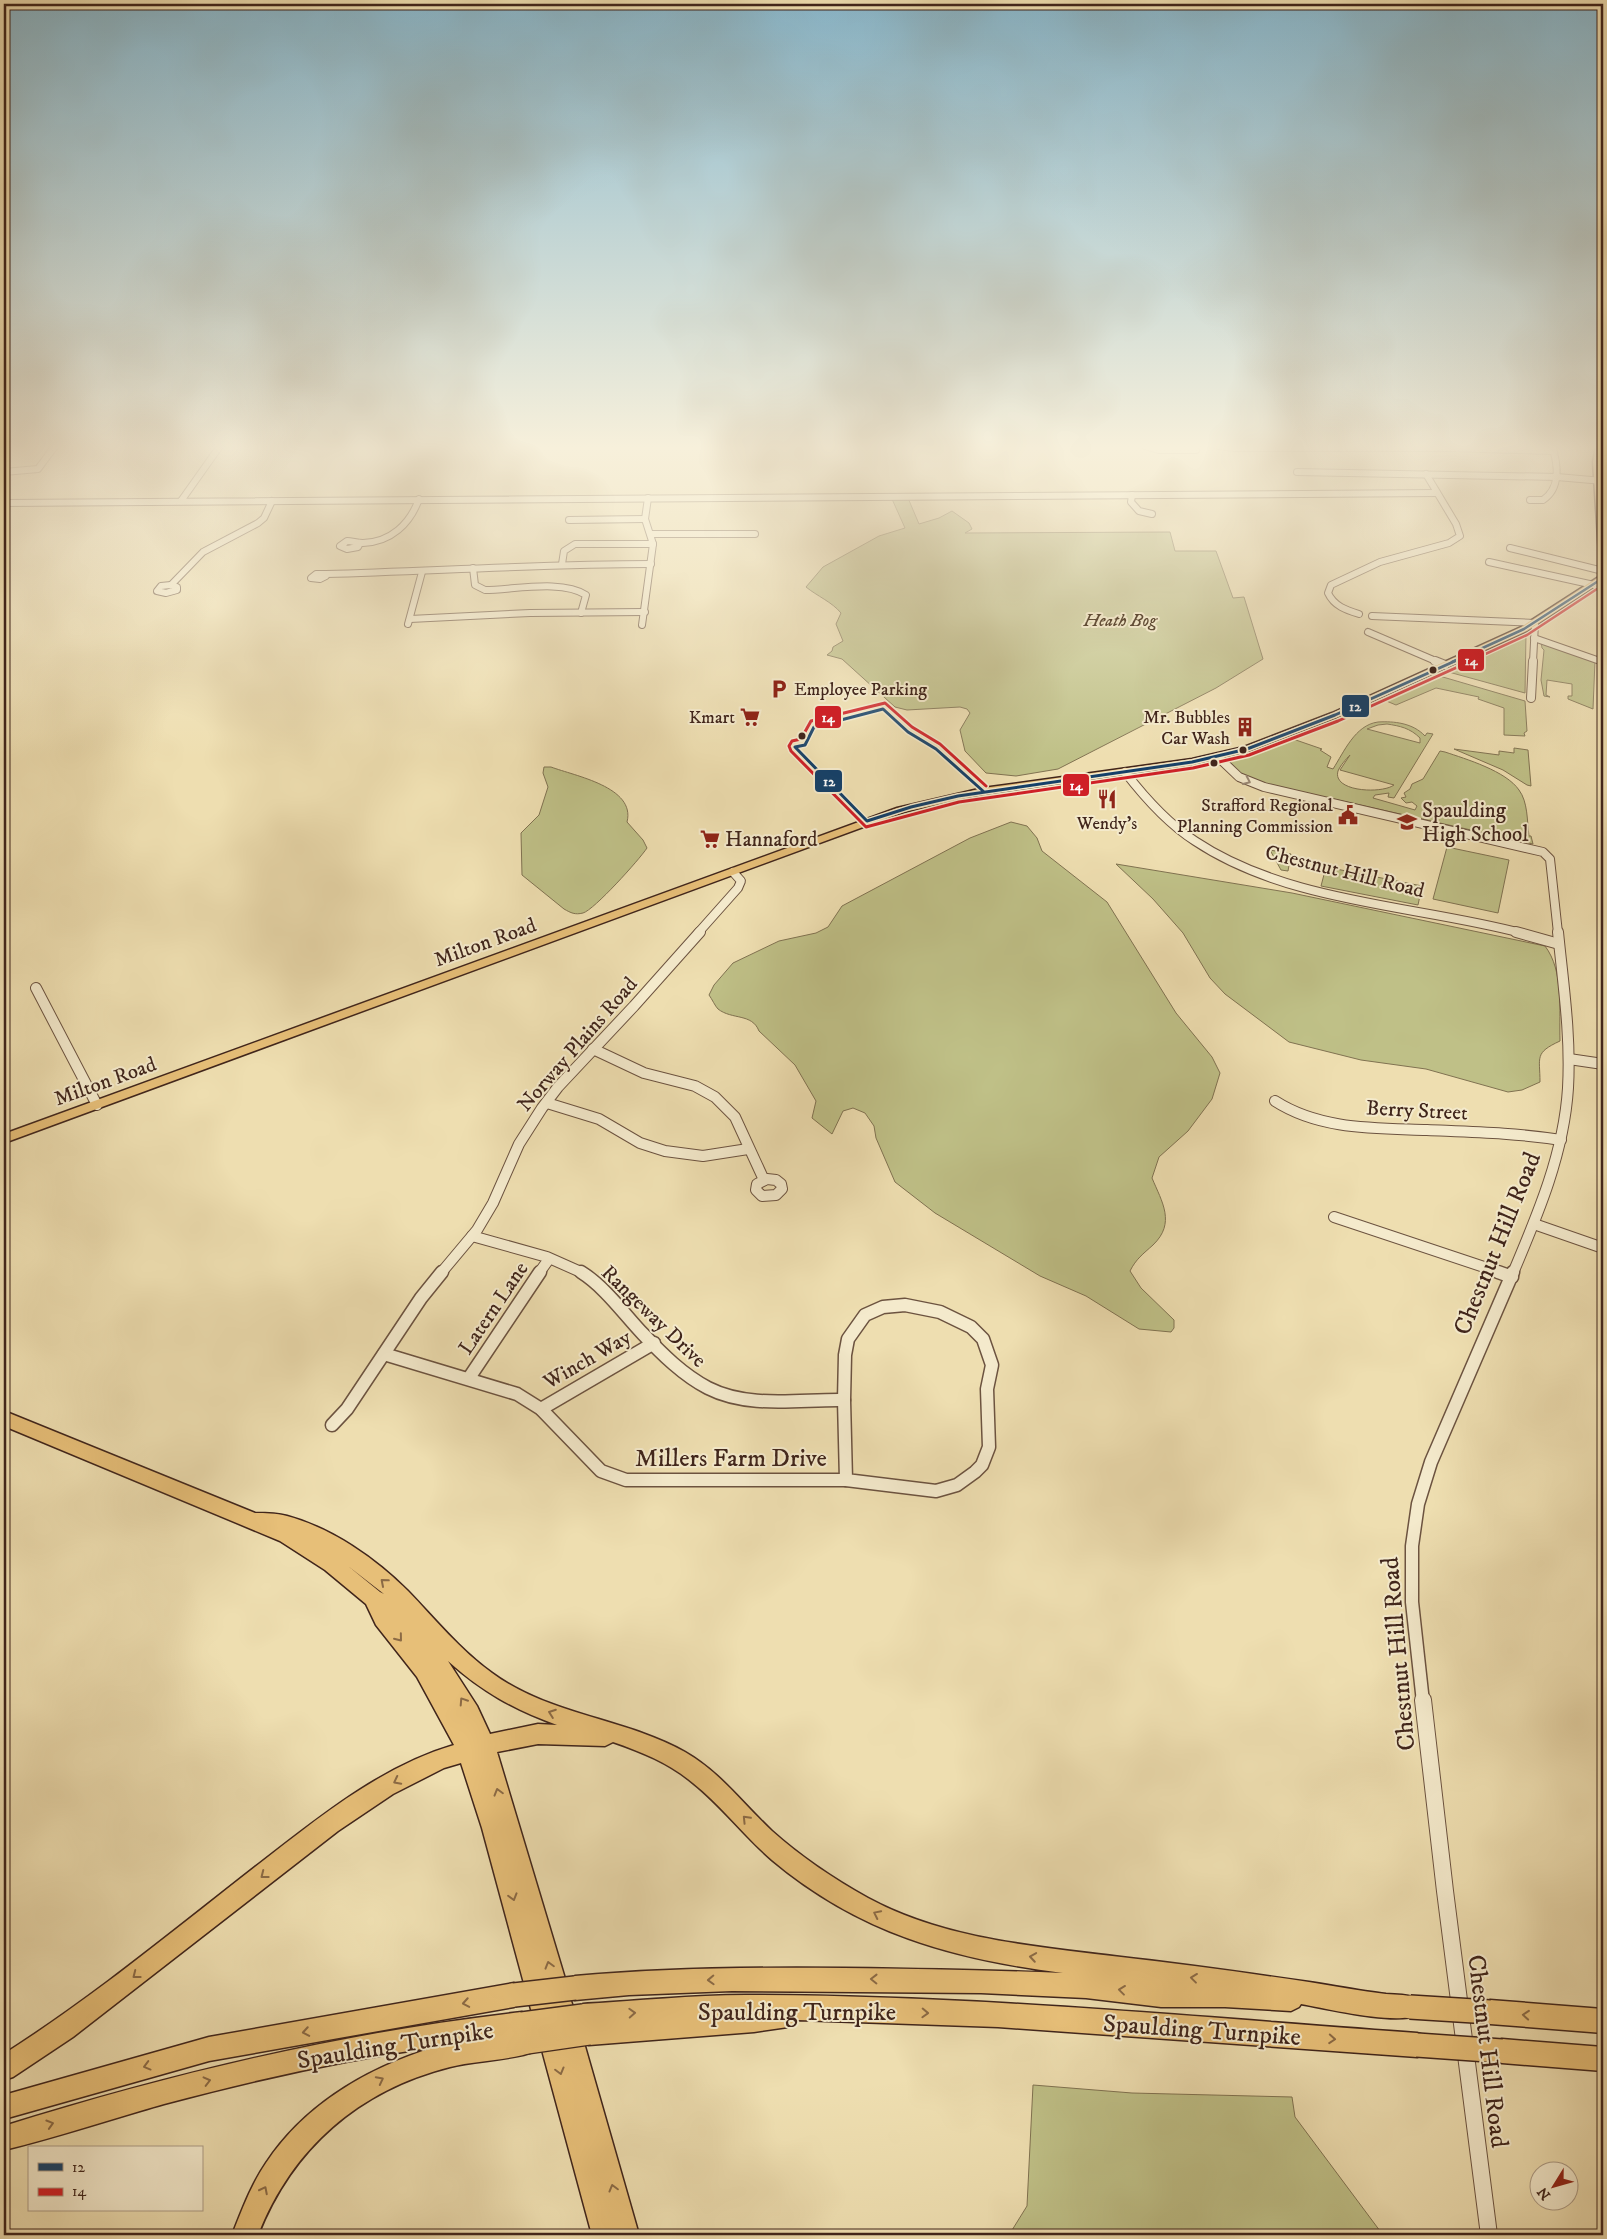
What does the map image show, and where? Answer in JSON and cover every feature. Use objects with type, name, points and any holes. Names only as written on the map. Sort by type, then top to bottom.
[{"type":"highway","points":[[4,1418],[255,1521],[287,1536],[332,1564],[373,1598],[396,1610],[434,1657],[470,1713],[493,1828],[605,2235]]},
{"type":"highway","points":[[255,1521],[285,1523],[312,1534],[360,1564],[387,1584],[465,1664],[501,1690],[556,1714],[632,1738],[679,1760],[702,1776],[767,1840],[810,1875],[846,1898],[878,1915],[932,1937],[967,1947],[1058,1961],[1263,1986],[1380,2005]]},
{"type":"highway","points":[[4,2068],[65,2029],[352,1808],[385,1787],[440,1759],[476,1748],[538,1734],[632,1738]]},
{"type":"highway","points":[[476,1748],[587,2095],[626,2235]]},
{"type":"highway","name":"Spaulding Turnpike","points":[[4,2107],[209,2049],[514,1995],[629,1983],[732,1979],[981,1981],[1086,1986],[1161,1994],[1225,1995],[1490,2012],[1603,2022]]},
{"type":"highway","name":"Spaulding Turnpike","points":[[4,2138],[146,2096],[326,2053],[392,2041],[525,2033],[586,2025],[754,2020],[824,2010],[1072,2019],[1603,2059]]},
{"type":"highway","points":[[245,2235],[271,2177],[309,2129],[340,2104],[384,2078],[421,2063],[525,2033]]},
{"type":"highway","points":[[580,2142],[583,2177],[594,2235]]},
{"type":"main road","name":"Milton Road","points":[[4,1139],[892,812],[944,798],[982,791],[1125,772],[1218,757],[1259,745],[1313,724],[1535,623],[1603,578]]},
{"type":"street","points":[[171,585],[206,550]]},
{"type":"street","points":[[562,564],[561,558],[564,550]]},
{"type":"street","points":[[642,624],[652,550]]},
{"type":"street","points":[[1359,614],[1340,607],[1332,601],[1328,595],[1329,588],[1337,582],[1380,562],[1424,550]]},
{"type":"street","points":[[1520,550],[1603,571]]},
{"type":"street","points":[[1489,562],[1594,585]]},
{"type":"street","points":[[326,574],[422,572],[473,568],[536,568],[562,564],[651,564]]},
{"type":"street","points":[[473,568],[475,585],[485,590],[563,588],[582,591],[586,595],[581,612]]},
{"type":"street","points":[[422,572],[409,621],[581,612],[645,612]]},
{"type":"street","points":[[1372,616],[1535,623],[1532,698]]},
{"type":"street","points":[[1368,632],[1445,665]]},
{"type":"street","points":[[1534,638],[1597,660]]},
{"type":"street","name":"Chestnut Hill Road","points":[[1218,757],[1234,773],[1245,780],[1283,792],[1412,820],[1508,846],[1546,853],[1550,859],[1567,1004],[1569,1059],[1566,1111],[1549,1184],[1534,1224],[1438,1443],[1425,1479],[1414,1528],[1411,1571],[1422,1689],[1445,1891],[1489,2235]]},
{"type":"street","name":"Chestnut Hill Road","points":[[1125,772],[1156,807],[1181,830],[1206,848],[1245,868],[1313,890],[1496,928],[1559,944]]},
{"type":"street","name":"Norway Plains Road","points":[[332,1425],[347,1409],[421,1298],[472,1236],[493,1203],[526,1132],[546,1102],[649,990],[738,888],[741,881],[733,872]]},
{"type":"street","points":[[36,988],[98,1105]]},
{"type":"street","points":[[593,1049],[644,1073],[686,1084],[710,1093],[734,1117],[764,1180]]},
{"type":"street","points":[[1569,1059],[1603,1064]]},
{"type":"street","name":"Berry Street","points":[[1275,1101],[1289,1111],[1302,1116],[1346,1124],[1394,1129],[1524,1135],[1560,1140]]},
{"type":"street","points":[[546,1102],[599,1119],[640,1143],[665,1152],[702,1156],[748,1148]]},
{"type":"street","points":[[1334,1218],[1512,1277]]},
{"type":"street","points":[[1534,1224],[1603,1248]]},
{"type":"street","name":"Rangeway Drive","points":[[472,1236],[549,1259],[571,1267],[587,1276],[654,1343],[699,1384],[723,1394],[740,1398],[844,1400]]},
{"type":"street","name":"Latern Lane","points":[[468,1378],[549,1259]]},
{"type":"street","name":"Millers Farm Drive","points":[[384,1354],[517,1394],[541,1409],[601,1472],[626,1480],[846,1480],[936,1491],[957,1485],[975,1472],[984,1460],[989,1447],[987,1398],[992,1365],[983,1338],[971,1327],[940,1312],[912,1306],[883,1307],[865,1316],[856,1326],[848,1339],[845,1355],[846,1480]]},
{"type":"street","name":"Winch Way","points":[[541,1409],[654,1343]]},
{"type":"green space","name":"Heath Bog","points":[[853,550],[1216,551],[1233,598],[1244,597],[1263,659],[1216,688],[1058,769],[1016,776],[986,773],[965,751],[960,730],[970,713],[967,709],[960,707],[907,710],[895,707],[842,659],[827,655],[832,651],[833,647],[843,641],[836,624],[841,613],[806,587],[823,567]]},
{"type":"green space","points":[[1526,633],[1525,693],[1445,671]]},
{"type":"green space","points":[[1541,642],[1595,660],[1593,709],[1568,699],[1568,696],[1572,696],[1572,684],[1547,680],[1546,695],[1550,697],[1544,696],[1541,680],[1544,650]]},
{"type":"green space","points":[[1436,675],[1525,701],[1527,731],[1524,733],[1525,736],[1504,735],[1504,708],[1478,699],[1479,697],[1436,688],[1396,705],[1384,700],[1370,706],[1368,705]]},
{"type":"green space","points":[[1378,722],[1397,723],[1415,728],[1425,736],[1427,733],[1433,734],[1394,798],[1388,797],[1389,793],[1375,795],[1373,798],[1415,810],[1417,806],[1412,802],[1406,803],[1401,798],[1406,797],[1404,793],[1410,789],[1412,784],[1423,779],[1440,751],[1445,752],[1485,766],[1513,783],[1524,800],[1529,836],[1531,836],[1533,844],[1264,784],[1241,775],[1228,760],[1290,738],[1322,749],[1320,750],[1331,757],[1327,767],[1333,769],[1351,740],[1370,724]],"holes":[[[1387,724],[1409,730],[1420,738],[1420,743],[1367,729]],[[1350,755],[1340,770],[1394,785],[1379,790],[1369,790],[1350,787],[1343,783],[1338,778],[1338,771]]]},
{"type":"green space","points":[[1514,748],[1528,750],[1531,786],[1503,770],[1454,749],[1499,755],[1499,751],[1514,753]]},
{"type":"green space","points":[[544,767],[551,767],[588,779],[613,792],[622,800],[627,810],[627,822],[643,840],[647,848],[606,894],[589,910],[583,913],[573,913],[564,909],[522,875],[521,833],[539,815],[548,787],[543,773]]},
{"type":"green space","points":[[1011,822],[1027,826],[1037,838],[1042,851],[1107,902],[1176,1013],[1212,1057],[1220,1073],[1212,1099],[1188,1131],[1159,1157],[1152,1178],[1165,1212],[1164,1229],[1160,1237],[1137,1260],[1130,1271],[1141,1288],[1174,1320],[1174,1328],[1171,1332],[1139,1329],[1086,1296],[1040,1276],[935,1213],[895,1182],[876,1138],[874,1126],[865,1113],[853,1108],[843,1111],[832,1134],[812,1118],[816,1101],[795,1065],[759,1031],[756,1025],[747,1019],[729,1015],[718,1009],[709,995],[714,985],[733,963],[779,941],[816,933],[828,927],[842,906],[970,838]]},
{"type":"green space","points":[[1447,847],[1509,860],[1498,913],[1433,899]]},
{"type":"green space","points":[[1270,850],[1291,854],[1288,871],[1281,870]]},
{"type":"green space","points":[[1116,864],[1292,893],[1545,946],[1551,956],[1558,979],[1560,1041],[1546,1049],[1540,1057],[1540,1082],[1522,1090],[1508,1092],[1426,1069],[1361,1060],[1289,1042],[1225,994],[1210,978],[1183,933],[1153,899]]},
{"type":"green space","points":[[1326,867],[1422,886],[1418,905],[1321,886]]},
{"type":"green space","points":[[1033,2085],[1132,2093],[1292,2097],[1295,2117],[1383,2235],[1009,2235],[1027,2206]]},
{"type":"transit line","name":"12","points":[[983,791],[936,749],[908,732],[883,709],[814,727],[805,745],[795,747],[867,821],[911,807],[958,796],[1192,762],[1247,749],[1335,715],[1524,629],[1603,578]]},
{"type":"transit line","name":"14","points":[[986,786],[940,744],[912,727],[885,703],[811,721],[801,739],[792,741],[789,746],[791,751],[866,827],[959,802],[1193,768],[1249,755],[1338,721],[1527,635],[1603,585]]},
{"type":"place","name":"Employee Parking","points":[[779,689]]},
{"type":"place","name":"Kmart","points":[[750,717]]},
{"type":"place","name":"Mr. Bubbles Car Wash","points":[[1245,727]]},
{"type":"place","name":"Wendy's","points":[[1107,799]]},
{"type":"place","name":"Strafford Regional Planning Commission","points":[[1348,815]]},
{"type":"place","name":"Spaulding High School","points":[[1407,822]]},
{"type":"place","name":"Hannaford","points":[[710,839]]}]
